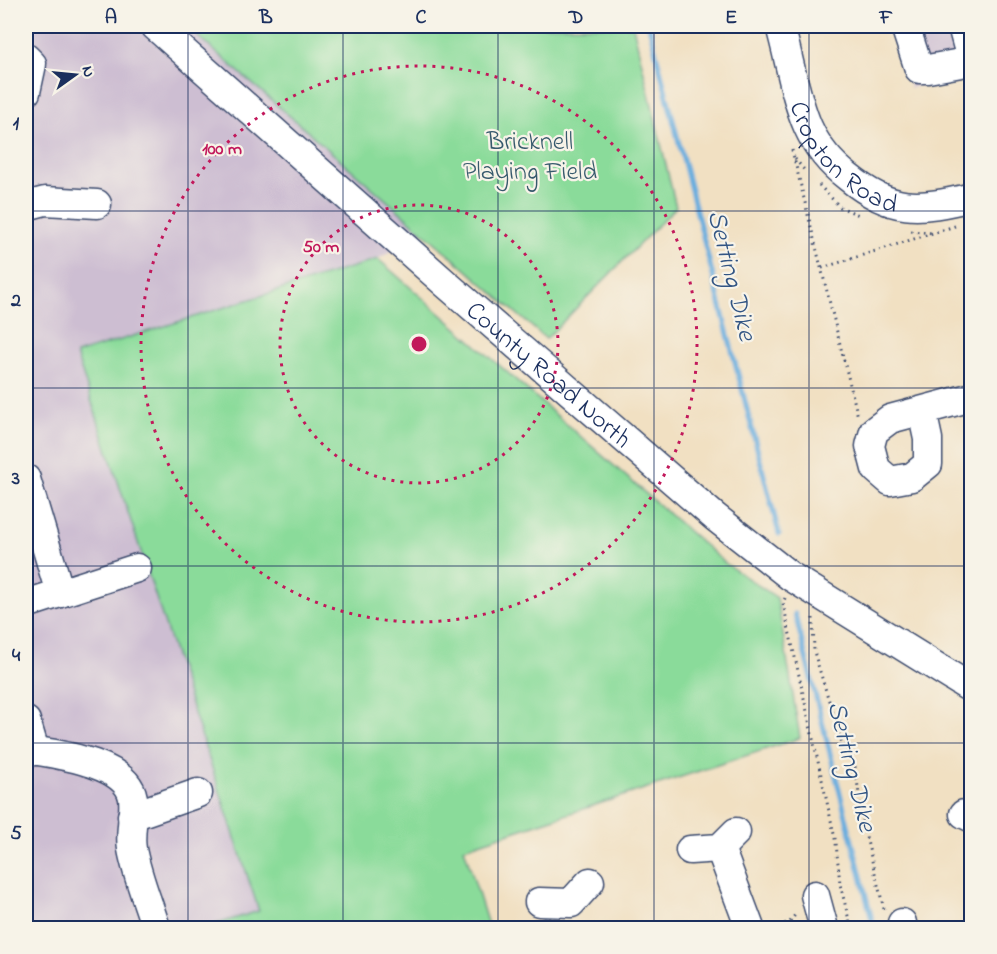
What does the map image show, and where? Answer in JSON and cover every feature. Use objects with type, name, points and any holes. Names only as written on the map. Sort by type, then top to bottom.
[{"type":"street","name":"County Road North","points":[[155,26],[446,284],[715,517],[790,576],[972,689]]},
{"type":"street","name":"Cropton Road","points":[[780,26],[808,127],[830,163],[871,196],[897,205],[934,206],[972,197]]},
{"type":"street","points":[[905,26],[919,69],[972,61]]},
{"type":"street","points":[[962,26],[968,48],[972,51]]},
{"type":"street","points":[[26,58],[32,64],[26,92]]},
{"type":"street","points":[[26,206],[45,201],[97,204]]},
{"type":"street","points":[[922,411],[928,439],[928,464],[912,477],[890,481],[876,469],[870,447],[874,431],[890,419],[972,397]]},
{"type":"street","points":[[26,480],[60,593]]},
{"type":"street","points":[[26,604],[137,568]]},
{"type":"street","points":[[26,721],[30,750],[73,758],[120,776],[127,784],[133,798],[131,847],[156,928]]},
{"type":"street","points":[[132,816],[198,793]]},
{"type":"street","points":[[690,850],[728,840],[750,928]]},
{"type":"street","points":[[540,902],[572,916],[590,882]]},
{"type":"street","points":[[816,895],[824,928]]},
{"type":"path","points":[[790,140],[857,416],[870,447]]},
{"type":"path","points":[[822,268],[962,224]]},
{"type":"path","points":[[790,576],[783,603],[836,843],[840,884],[851,928]]},
{"type":"path","points":[[822,596],[812,623],[814,652],[841,740],[855,766],[864,829],[897,923]]},
{"type":"path","points":[[765,928],[790,922],[800,907],[816,895]]},
{"type":"shaded area","points":[[26,26],[186,26],[423,232],[378,259],[77,355],[259,911],[204,928],[26,928]]},
{"type":"shaded area","points":[[897,26],[971,26],[971,72],[910,88]]},
{"type":"green space","name":"Bricknell Playing Field","points":[[186,26],[633,26],[676,207],[546,339]]},
{"type":"green space","points":[[378,259],[725,563],[777,598],[800,738],[464,848],[489,928],[204,928],[259,911],[76,354]]},
{"type":"waterway","name":"Setting Dike","points":[[649,26],[779,534]]},
{"type":"waterway","name":"Setting Dike","points":[[795,614],[874,928]]}]
